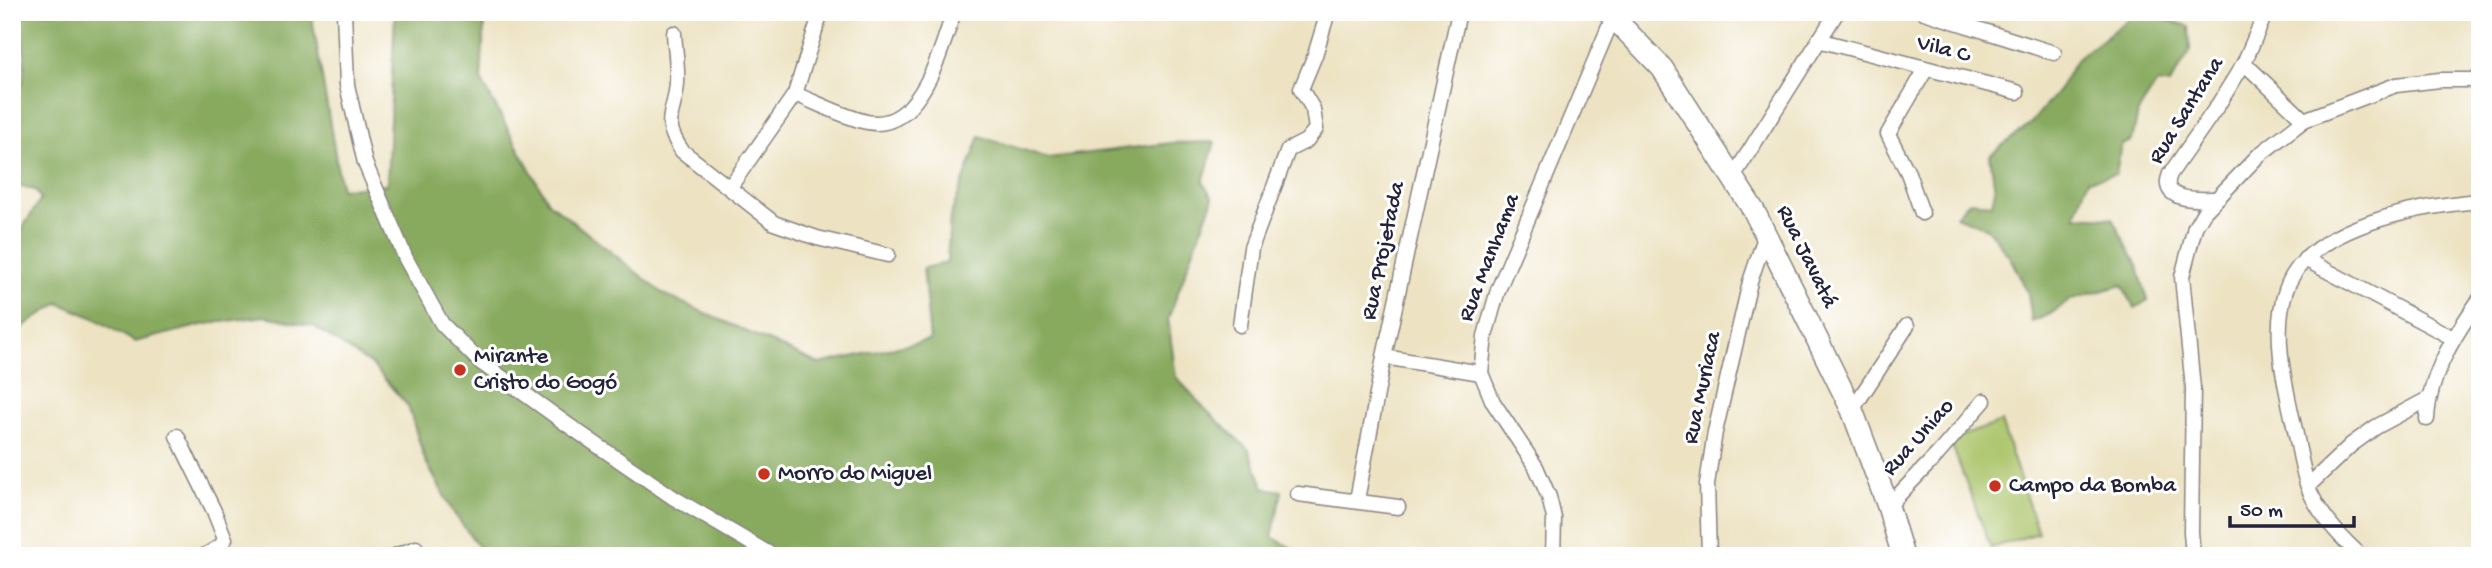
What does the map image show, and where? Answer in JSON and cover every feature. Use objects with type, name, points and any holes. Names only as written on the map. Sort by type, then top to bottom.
[{"type":"street","points":[[344,12],[347,85],[365,163],[405,260],[442,324],[479,361],[579,432],[674,498],[773,556]]},
{"type":"street","points":[[730,187],[795,94],[821,12]]},
{"type":"street","points":[[795,94],[866,122],[886,123],[903,113],[917,99],[930,78],[954,12]]},
{"type":"street","points":[[1240,325],[1251,248],[1288,150],[1306,141],[1316,129],[1313,109],[1301,89],[1328,12]]},
{"type":"street","name":"Rua Projetada","points":[[1357,500],[1384,357],[1458,12]]},
{"type":"street","points":[[1733,177],[1837,12]]},
{"type":"street","points":[[1924,12],[2054,53]]},
{"type":"street","name":"Rua Santana","points":[[2215,200],[2182,197],[2172,193],[2168,185],[2170,174],[2244,64],[2266,12]]},
{"type":"street","name":"Rua Javatá","points":[[1613,13],[1662,68],[1733,177],[1766,234],[1852,410],[1888,506],[1903,556]]},
{"type":"street","name":"Rua Manhama","points":[[1552,556],[1554,518],[1549,497],[1536,467],[1493,402],[1481,373],[1485,336],[1499,290],[1613,13]]},
{"type":"street","points":[[674,33],[677,84],[669,120],[673,137],[682,150],[774,223],[817,238],[888,256]]},
{"type":"street","name":"Vila C","points":[[1818,40],[2017,92]]},
{"type":"street","points":[[2244,64],[2304,120]]},
{"type":"street","points":[[1922,214],[1908,173],[1888,134],[1926,69]]},
{"type":"street","points":[[2193,556],[2193,388],[2182,277],[2195,227],[2215,200],[2259,155],[2304,120],[2396,85],[2440,80],[2480,80]]},
{"type":"street","points":[[2361,556],[2325,516],[2308,486],[2287,395],[2279,330],[2285,291],[2295,269],[2305,259],[2326,242],[2351,230],[2399,215],[2461,202],[2480,201]]},
{"type":"street","name":"Rua Muriaca","points":[[1709,556],[1707,484],[1715,432],[1750,282],[1766,234]]},
{"type":"street","points":[[2305,259],[2453,338]]},
{"type":"street","points":[[2427,419],[2428,399],[2453,338],[2480,299]]},
{"type":"street","points":[[1852,410],[1907,326]]},
{"type":"street","points":[[1384,357],[1481,373]]},
{"type":"street","points":[[2308,486],[2351,445],[2376,427],[2428,399]]},
{"type":"street","name":"Rua Uniao","points":[[1888,506],[1984,401]]},
{"type":"street","points":[[177,436],[214,510],[225,539],[221,546],[204,556]]},
{"type":"street","points":[[1298,494],[1398,507]]},
{"type":"street","points":[[395,556],[416,548]]},
{"type":"green space","points":[[12,12],[311,12],[341,189],[387,184],[395,12],[485,12],[481,80],[548,202],[665,295],[819,364],[930,340],[923,268],[947,263],[950,217],[980,136],[1048,158],[1171,143],[1215,142],[1203,182],[1213,198],[1168,319],[1176,377],[1204,408],[1249,450],[1264,488],[1282,491],[1272,537],[1306,556],[484,554],[453,512],[425,460],[408,406],[373,366],[313,326],[265,316],[206,324],[135,342],[94,318],[59,303],[24,326],[12,343],[12,257],[19,253],[13,243],[41,199],[35,190],[12,185],[12,94],[23,83],[25,56],[20,26],[12,21]]},
{"type":"green space","points":[[2137,12],[2189,26],[2190,52],[2169,85],[2157,83],[2138,112],[2132,141],[2121,145],[2116,174],[2088,180],[2075,216],[2112,218],[2137,265],[2148,300],[2135,308],[2122,285],[2072,299],[2032,322],[2028,293],[2011,259],[1987,228],[1956,216],[1970,201],[1992,204],[1995,190],[1990,155],[2031,123],[2058,91],[2076,60]]},
{"type":"green space","name":"Campo da Bomba","points":[[2001,422],[2038,533],[1991,548],[1950,440]]},
{"type":"place","name":"Mirante Cristo do Gogó","points":[[460,370]]},
{"type":"place","name":"Morro do Miguel","points":[[764,474]]},
{"type":"place","name":"Campo da Bomba","points":[[1995,486]]}]
